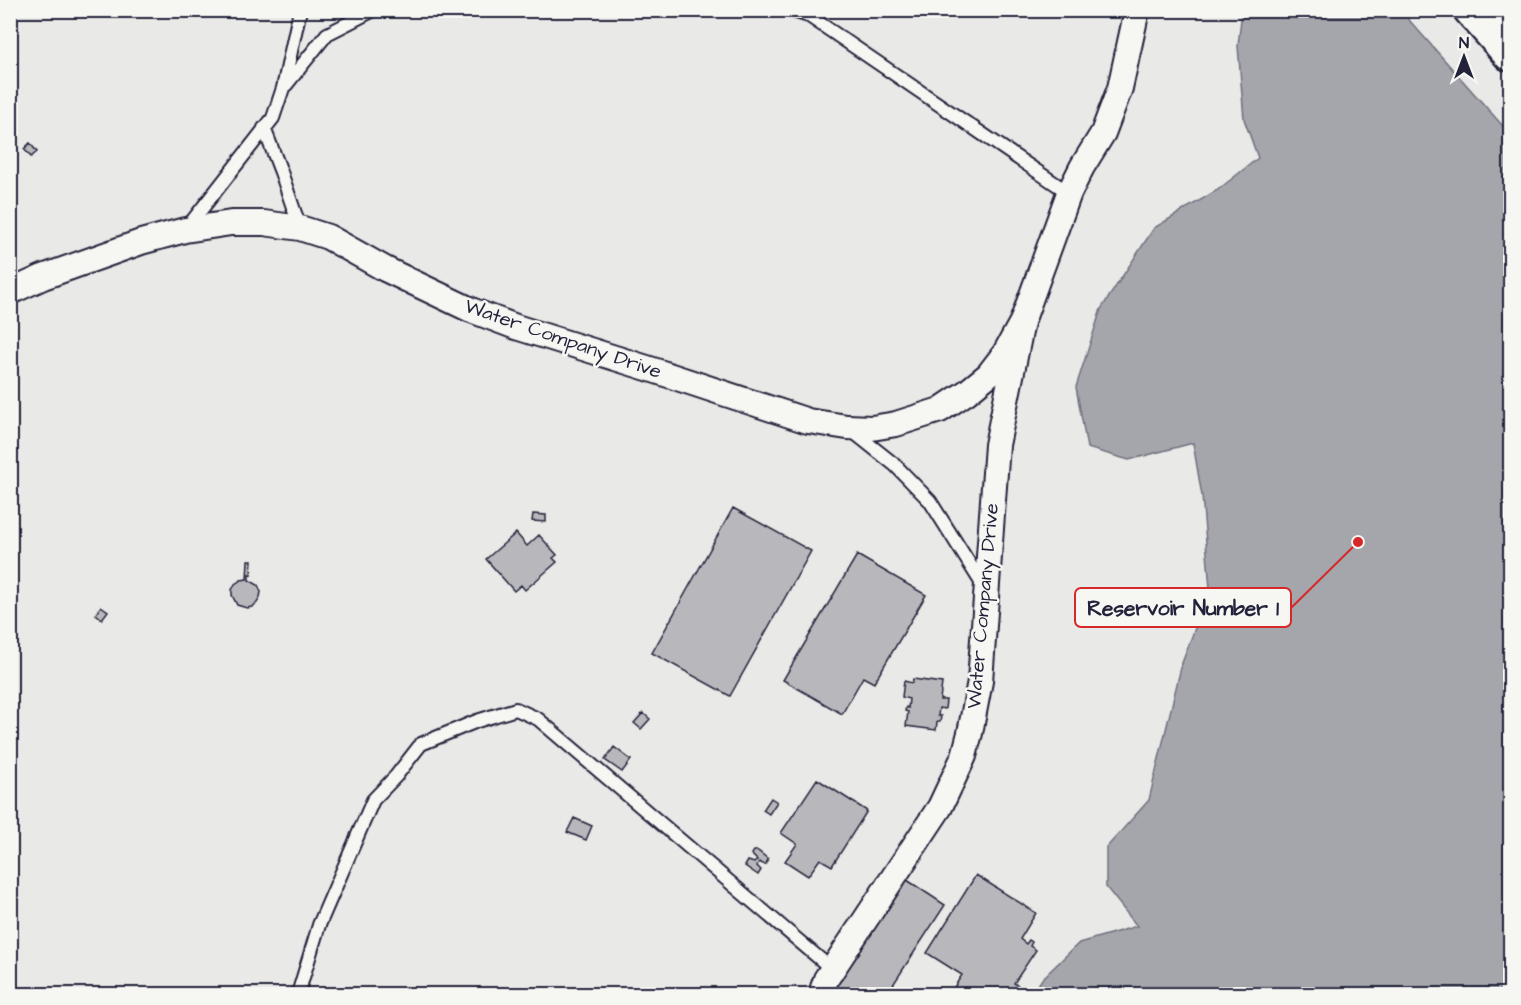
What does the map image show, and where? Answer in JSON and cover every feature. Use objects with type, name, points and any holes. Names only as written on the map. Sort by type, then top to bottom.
[{"type":"main road","points":[[1471,10],[1510,54]]},
{"type":"street","name":"Water Company Drive","points":[[821,994],[826,979],[940,807],[964,756],[980,681],[997,445],[1023,322],[1069,193],[1103,133],[1125,67],[1137,10]]},
{"type":"street","name":"Water Company Drive","points":[[10,292],[141,242],[185,230],[231,223],[264,223],[300,228],[328,237],[385,269],[471,310],[516,327],[808,421],[872,428],[896,424],[940,410],[967,392],[988,375],[1005,353],[1023,322]]},
{"type":"lane","points":[[185,230],[273,118],[283,88],[300,10]]},
{"type":"lane","points":[[283,88],[327,34],[374,10]]},
{"type":"lane","points":[[790,10],[811,13],[1069,193]]},
{"type":"lane","points":[[264,128],[282,172],[300,228]]},
{"type":"lane","points":[[847,427],[895,465],[930,501],[986,591]]},
{"type":"lane","points":[[298,994],[319,925],[373,800],[396,776],[421,744],[477,722],[516,710],[538,719],[833,970]]},
{"type":"shaded area","points":[[1242,10],[1401,11],[1510,134],[1510,994],[1032,994],[1042,979],[1079,943],[1137,926],[1106,887],[1106,848],[1149,800],[1182,663],[1210,588],[1202,496],[1193,443],[1129,460],[1087,448],[1076,387],[1101,309],[1154,228],[1219,189],[1258,158],[1244,119],[1238,46]]},
{"type":"building","points":[[30,143],[37,152],[31,157],[24,149]]},
{"type":"building","points":[[733,508],[811,551],[730,696],[652,653]]},
{"type":"building","points":[[533,514],[546,515],[546,522],[532,521]]},
{"type":"building","points":[[516,533],[527,546],[539,535],[557,555],[553,558],[557,562],[525,590],[521,585],[514,591],[486,559]]},
{"type":"building","points":[[857,555],[926,595],[874,683],[863,677],[842,714],[783,680]]},
{"type":"building","points":[[248,560],[252,560],[249,580],[258,585],[261,592],[257,603],[247,608],[237,605],[232,590],[235,584],[247,579]]},
{"type":"building","points":[[101,606],[108,611],[102,619],[96,614]]},
{"type":"building","points":[[913,679],[942,683],[940,700],[946,700],[945,709],[939,708],[938,716],[941,716],[936,730],[906,726],[908,712],[905,711],[906,707],[908,708],[909,699],[902,697],[904,681],[912,683]]},
{"type":"building","points":[[643,713],[650,719],[641,729],[634,723]]},
{"type":"building","points":[[614,747],[631,760],[622,772],[605,760]]},
{"type":"building","points":[[817,779],[867,811],[832,866],[820,859],[808,876],[785,861],[797,844],[781,833]]},
{"type":"building","points":[[771,798],[777,802],[769,814],[763,810]]},
{"type":"building","points":[[574,818],[592,826],[586,840],[567,832]]},
{"type":"building","points":[[758,851],[768,859],[766,864],[759,862],[757,866],[761,870],[758,875],[745,866],[748,861],[754,863],[757,860],[752,854]]},
{"type":"building","points":[[976,875],[1036,913],[1020,939],[1026,944],[1029,940],[1032,942],[1030,946],[1036,950],[1014,983],[1023,989],[1019,994],[973,994],[970,992],[955,994],[951,992],[962,975],[927,953]]},
{"type":"building","points":[[904,878],[945,905],[887,994],[849,994],[835,985]]},
{"type":"place","name":"Reservoir Number 1","points":[[1358,542]]}]
